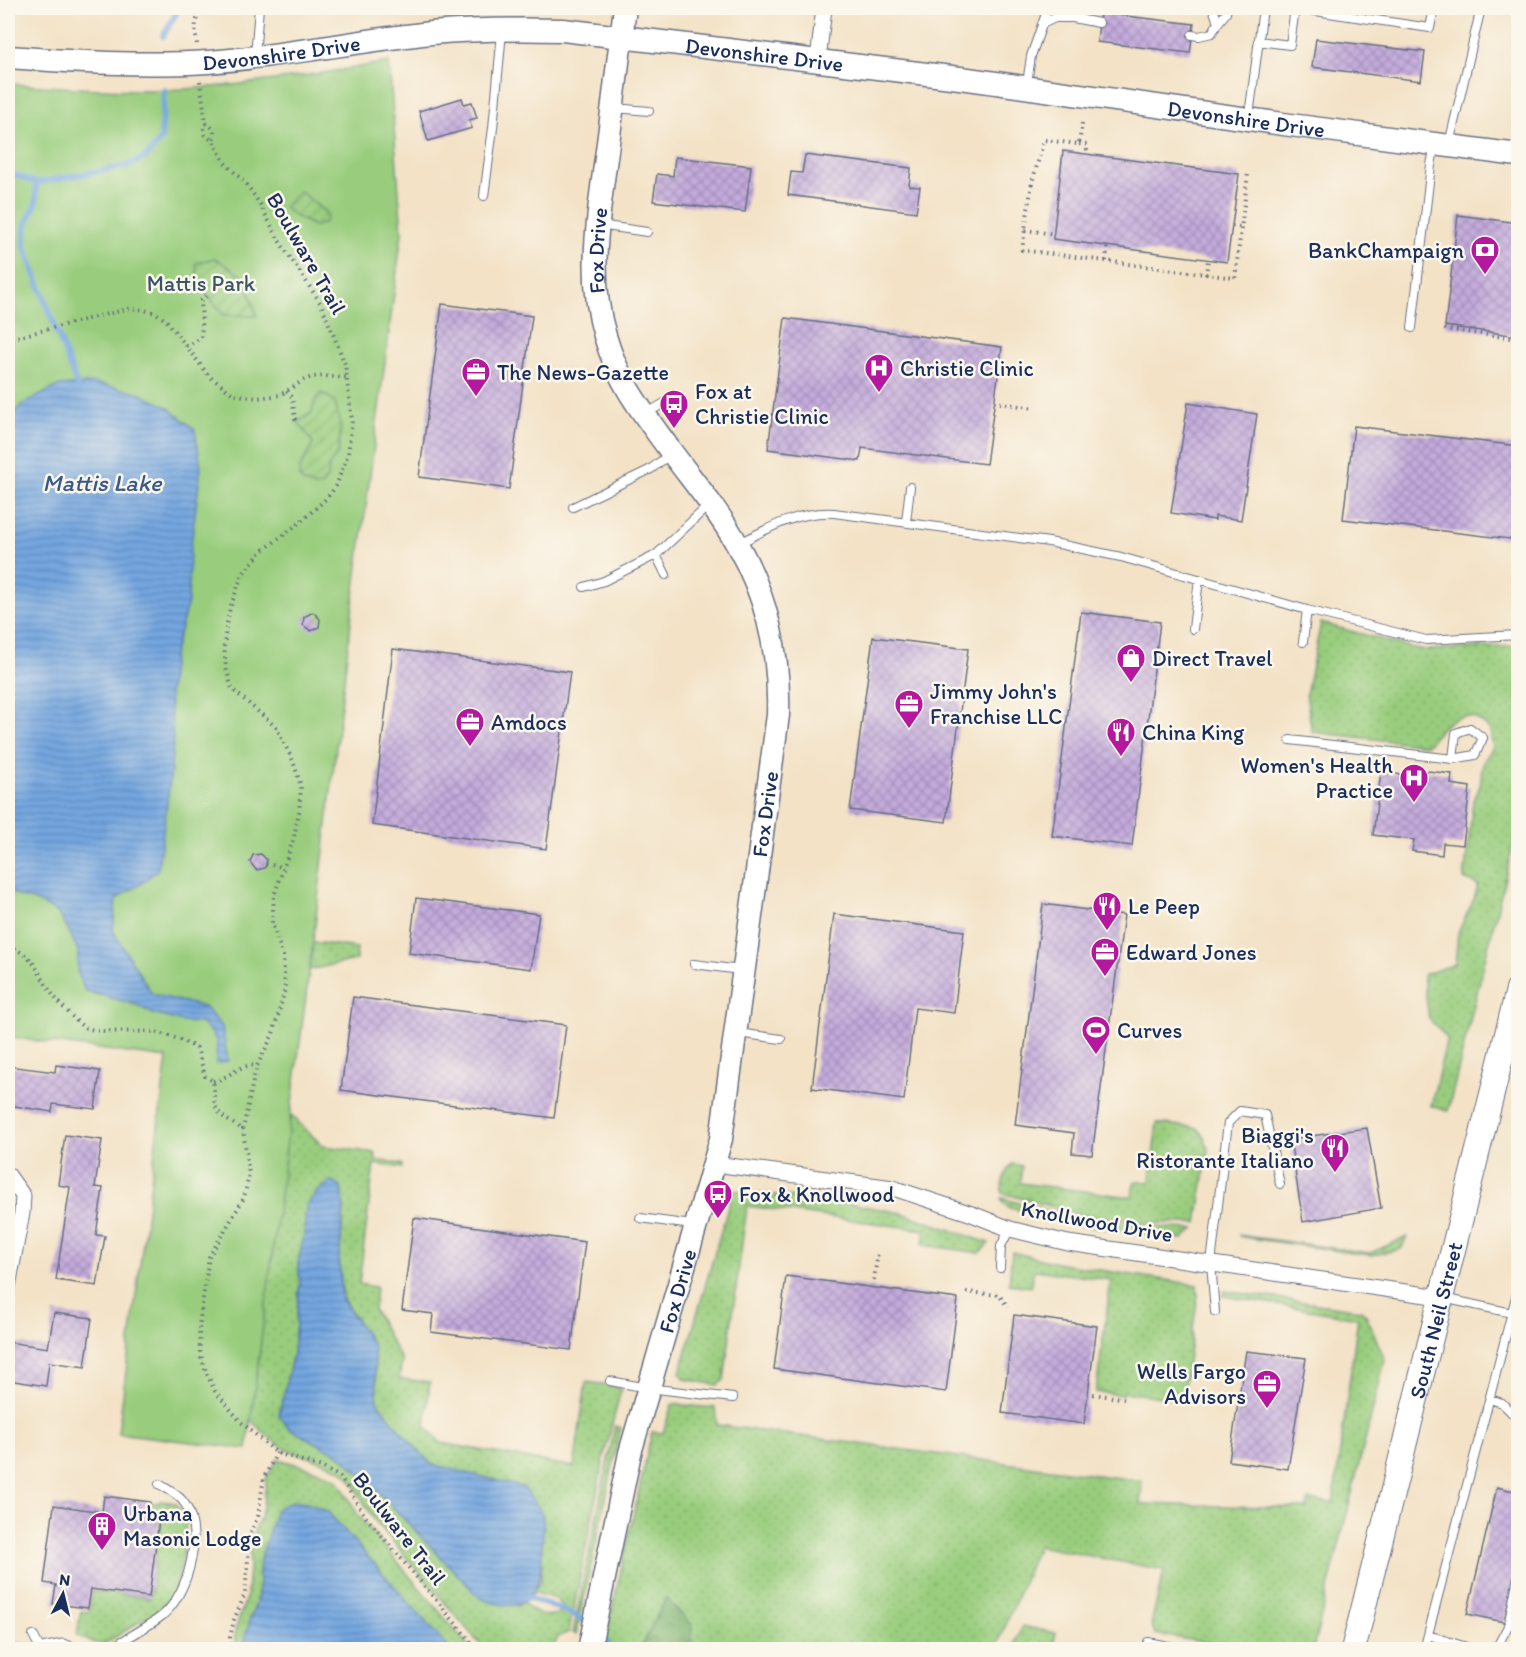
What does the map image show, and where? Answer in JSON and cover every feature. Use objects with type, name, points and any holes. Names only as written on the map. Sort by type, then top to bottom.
[{"type":"main road","name":"South Neil Street","points":[[1353,1650],[1518,990]]},
{"type":"street","name":"Fox Drive","points":[[590,1646],[630,1453],[715,1164],[724,1124],[778,715],[779,686],[774,648],[753,574],[737,544],[710,504],[632,399],[616,368],[598,309],[595,270],[598,225],[625,8]]},
{"type":"street","points":[[818,60],[824,8]]},
{"type":"street","name":"Devonshire Drive","points":[[8,57],[166,63],[255,57],[431,33],[502,28],[563,30],[1027,86],[1249,119],[1518,154]]},
{"type":"street","name":"Knollwood Drive","points":[[715,1164],[892,1188],[1010,1229],[1068,1243],[1440,1297]]},
{"type":"street","points":[[8,1175],[23,1196],[22,1213],[8,1286]]},
{"type":"street","points":[[46,1650],[62,1647],[72,1650]]},
{"type":"lane","points":[[255,57],[259,8]]},
{"type":"lane","points":[[1027,86],[1031,56],[1048,8]]},
{"type":"lane","points":[[1078,8],[1079,19]]},
{"type":"lane","points":[[1213,8],[1218,23]]},
{"type":"lane","points":[[1192,35],[1212,33],[1227,8]]},
{"type":"lane","points":[[1249,119],[1263,8]]},
{"type":"lane","points":[[1258,41],[1290,45],[1295,8],[1430,28],[1434,8]]},
{"type":"lane","points":[[1412,328],[1431,165],[1442,144],[1481,8]]},
{"type":"lane","points":[[1042,24],[1055,18],[1099,23]]},
{"type":"lane","points":[[484,196],[502,28]]},
{"type":"lane","points":[[613,108],[649,111]]},
{"type":"lane","points":[[598,225],[647,232]]},
{"type":"lane","points":[[644,415],[677,396]]},
{"type":"lane","points":[[573,507],[651,469],[672,453]]},
{"type":"lane","points":[[906,522],[910,488]]},
{"type":"lane","points":[[584,587],[604,581],[656,555],[710,504]]},
{"type":"lane","points":[[737,544],[797,516],[819,512],[906,522],[1049,542],[1121,556],[1307,610],[1426,640],[1518,635]]},
{"type":"lane","points":[[656,555],[666,575]]},
{"type":"lane","points":[[1193,629],[1199,579]]},
{"type":"lane","points":[[1303,642],[1307,610]]},
{"type":"lane","points":[[1290,740],[1453,759],[1475,755],[1482,738],[1470,728],[1456,733],[1453,759]]},
{"type":"lane","points":[[694,964],[745,971]]},
{"type":"lane","points":[[736,1033],[781,1039]]},
{"type":"lane","points":[[1215,1312],[1211,1263],[1228,1123],[1240,1111],[1265,1115],[1280,1184]]},
{"type":"lane","points":[[640,1218],[696,1225]]},
{"type":"lane","points":[[1000,1268],[1001,1246],[1010,1229]]},
{"type":"lane","points":[[1424,1650],[1518,1289]]},
{"type":"lane","points":[[1440,1297],[1512,1312]]},
{"type":"lane","points":[[610,1381],[733,1398]]},
{"type":"lane","points":[[1490,1399],[1502,1403],[1516,1417],[1516,1453],[1518,1456]]},
{"type":"lane","points":[[108,1650],[164,1615],[183,1589],[187,1577],[192,1555],[193,1528],[190,1514],[182,1500],[159,1484]]},
{"type":"lane","points":[[1485,1650],[1498,1645],[1508,1626],[1518,1577]]},
{"type":"lane","points":[[33,1635],[41,1650]]},
{"type":"lane","points":[[1428,1635],[1476,1650]]},
{"type":"lane","points":[[1148,1642],[1186,1650]]},
{"type":"path","points":[[196,39],[197,16],[206,8]]},
{"type":"path","name":"Boulware Trail","points":[[200,83],[206,123],[205,135],[213,141],[225,163],[247,185],[260,204],[278,239],[321,304],[336,338],[348,378],[351,406],[348,454],[336,486],[327,498],[306,517],[260,553],[242,574],[230,608],[226,628],[225,668],[231,689],[276,727],[293,761],[301,786],[294,837],[274,896],[272,924],[283,956],[285,989],[273,1034],[257,1066],[243,1129],[249,1175],[244,1198],[209,1257],[199,1326],[200,1353],[215,1391],[242,1422],[277,1453],[322,1467],[340,1477],[366,1517],[478,1650]]},
{"type":"path","name":"Boulware Trail","points":[[206,123],[215,132],[213,141]]},
{"type":"path","points":[[1079,144],[1082,123]]},
{"type":"path","points":[[1087,154],[1087,145],[1044,140],[1032,183],[1022,250],[1234,278],[1248,173]]},
{"type":"path","points":[[1232,226],[1241,227]]},
{"type":"path","points":[[1025,230],[1054,234]]},
{"type":"path","points":[[1106,261],[1107,247]]},
{"type":"path","points":[[1206,274],[1208,260]]},
{"type":"path","points":[[186,346],[201,338],[201,302],[207,295]]},
{"type":"path","points":[[8,344],[17,338],[131,308],[156,313],[167,321],[209,376],[233,394],[257,399],[280,395],[312,377],[348,378]]},
{"type":"path","points":[[1444,329],[1518,339]]},
{"type":"path","points":[[287,391],[292,397],[295,419],[298,422]]},
{"type":"path","points":[[994,402],[1034,408]]},
{"type":"path","points":[[266,864],[284,867]]},
{"type":"path","points":[[8,947],[20,950],[35,964],[53,996],[83,1027],[121,1032],[152,1032],[174,1036],[198,1048],[205,1076],[213,1081],[224,1079],[248,1065],[257,1066]]},
{"type":"path","points":[[213,1081],[216,1092],[214,1102],[217,1110],[230,1122],[243,1129]]},
{"type":"path","points":[[874,1280],[878,1251]]},
{"type":"path","points":[[966,1292],[999,1295],[1008,1307]]},
{"type":"path","points":[[1094,1394],[1126,1399]]},
{"type":"path","points":[[231,1650],[230,1638],[234,1620],[245,1594],[250,1535],[258,1516],[264,1477],[277,1453]]},
{"type":"green space","name":"Mattis Park","points":[[389,62],[402,233],[247,1449],[118,1433],[167,1058],[8,1037],[8,84],[163,90],[276,80]]},
{"type":"green space","points":[[300,191],[326,213],[327,218],[324,223],[314,226],[284,207]]},
{"type":"green space","points":[[215,258],[245,278],[257,316],[224,315],[198,284],[196,263]]},
{"type":"green space","points":[[321,393],[334,400],[341,425],[338,453],[329,465],[328,476],[321,486],[315,487],[303,482],[299,477],[301,467],[313,443],[298,422],[312,413],[314,402]]},
{"type":"green space","points":[[1321,623],[1427,650],[1518,646],[1518,825],[1448,1111],[1431,1106],[1447,1038],[1429,1019],[1423,975],[1455,964],[1458,933],[1475,897],[1478,885],[1464,879],[1473,801],[1480,786],[1483,762],[1493,748],[1490,730],[1475,718],[1460,717],[1447,723],[1427,745],[1312,732],[1306,694]]},
{"type":"green space","points":[[313,942],[357,948],[356,960],[309,970]]},
{"type":"green space","points":[[291,1115],[323,1146],[376,1153],[375,1160],[402,1164],[402,1168],[374,1164],[359,1284],[376,1287],[374,1310],[402,1361],[399,1379],[430,1382],[425,1426],[441,1443],[574,1467],[586,1382],[610,1385],[621,1390],[605,1452],[569,1632],[559,1636],[552,1649],[484,1649],[373,1518],[351,1480],[342,1470],[287,1450],[272,1440],[237,1408]],"holes":[[[341,1187],[344,1209],[339,1258],[343,1299],[373,1345],[378,1403],[431,1464],[463,1474],[496,1480],[542,1564],[540,1582],[533,1592],[556,1599],[562,1605],[561,1612],[545,1615],[536,1612],[523,1602],[518,1606],[480,1598],[362,1475],[340,1455],[290,1429],[279,1415],[293,1354],[300,1282],[298,1263],[304,1235]]]},
{"type":"green space","points":[[1157,1123],[1197,1128],[1205,1138],[1208,1150],[1197,1223],[1141,1223],[1079,1214],[1002,1193],[1004,1177],[1012,1164],[1022,1166],[1020,1183],[1132,1197],[1136,1181],[1150,1182]]},
{"type":"green space","points":[[733,1190],[853,1204],[902,1213],[989,1243],[980,1253],[923,1245],[925,1230],[747,1206],[724,1380],[717,1385],[685,1379],[680,1373]]},
{"type":"green space","points":[[1001,1198],[1096,1220],[1194,1229],[1183,1239],[1078,1225],[1010,1208],[1003,1203]]},
{"type":"green space","points":[[1238,1235],[1370,1253],[1407,1237],[1401,1249],[1373,1255]]},
{"type":"green space","points":[[1012,1252],[1061,1264],[1197,1285],[1198,1295],[1182,1400],[1124,1392],[1123,1395],[1096,1392],[1111,1280],[1034,1270],[1031,1287],[1009,1284]]},
{"type":"green space","points":[[1225,1291],[1361,1310],[1366,1315],[1385,1360],[1313,1649],[1244,1649],[1155,1634],[1151,1625],[1164,1570],[1038,1546],[996,1649],[603,1650],[652,1432],[663,1433],[672,1404],[715,1408],[717,1425],[1142,1481],[1140,1504],[1307,1508],[1308,1500],[1333,1503],[1358,1318],[1224,1296]]},
{"type":"green space","points":[[615,1426],[621,1428],[576,1634],[573,1633]]},
{"type":"green space","points":[[278,1459],[319,1471],[338,1480],[358,1515],[471,1649],[450,1649],[327,1511],[260,1560],[258,1596],[243,1649],[235,1650],[235,1630],[247,1595],[251,1540],[262,1512],[267,1476]]},
{"type":"green space","points":[[150,1502],[176,1503],[186,1523],[182,1566],[175,1590],[159,1610],[104,1644],[93,1643],[77,1635],[81,1611],[89,1612],[92,1591],[150,1598],[161,1519],[149,1516]]},
{"type":"green space","points":[[666,1598],[693,1626],[690,1649],[640,1649]]},
{"type":"green space","points":[[1022,1626],[1056,1633],[1052,1649],[1015,1649],[1014,1646]]},
{"type":"green space","points":[[8,1642],[69,1649],[8,1649]]},
{"type":"green space","points":[[1101,1642],[1142,1649],[1097,1649]]},
{"type":"water","name":"Mattis Lake","points":[[93,383],[136,392],[168,407],[195,430],[201,467],[190,553],[188,602],[173,656],[169,693],[173,742],[158,869],[141,884],[116,899],[113,931],[152,994],[204,1007],[222,1026],[228,1061],[216,1064],[217,1041],[201,1023],[183,1022],[153,1014],[137,1005],[85,991],[77,971],[78,951],[57,912],[36,901],[18,896],[8,889],[8,559],[11,536],[8,529],[8,424],[21,405],[58,386]]},
{"type":"water","points":[[331,1181],[341,1187],[344,1209],[339,1258],[342,1299],[373,1345],[378,1403],[431,1464],[523,1487],[542,1514],[544,1530],[539,1576],[536,1588],[522,1603],[497,1604],[480,1598],[362,1475],[340,1455],[290,1429],[279,1415],[293,1354],[300,1282],[298,1263],[304,1235],[306,1206],[318,1191]]},
{"type":"water","points":[[292,1501],[307,1503],[327,1511],[450,1649],[243,1649],[258,1596],[260,1560],[276,1509]]},
{"type":"building","points":[[1100,13],[1194,24],[1190,53],[1097,42]]},
{"type":"building","points":[[1316,39],[1425,52],[1421,81],[1312,67]]},
{"type":"building","points":[[462,98],[464,104],[472,102],[477,118],[469,120],[472,128],[428,141],[419,111]]},
{"type":"building","points":[[1063,151],[1239,174],[1227,262],[1053,239]]},
{"type":"building","points":[[805,155],[911,168],[909,186],[920,187],[916,212],[788,195],[791,172],[802,173]]},
{"type":"building","points":[[675,157],[751,166],[745,212],[653,201],[657,174],[673,176]]},
{"type":"building","name":"BankChampaign","points":[[1458,215],[1518,223],[1518,336],[1445,326]]},
{"type":"building","name":"The News-Gazette","points":[[442,304],[532,316],[509,489],[419,477]]},
{"type":"building","points":[[785,318],[1002,347],[986,464],[862,448],[860,461],[768,449]]},
{"type":"building","points":[[1188,403],[1257,414],[1241,520],[1215,516],[1215,520],[1171,513]]},
{"type":"building","points":[[1354,426],[1518,446],[1518,540],[1343,519]]},
{"type":"building","points":[[313,612],[320,619],[319,627],[311,631],[303,625],[304,617]]},
{"type":"building","points":[[1081,612],[1160,622],[1132,846],[1052,836]]},
{"type":"building","name":"Jimmy John's Franchise LLC","points":[[873,637],[968,649],[946,822],[850,810]]},
{"type":"building","points":[[393,649],[570,672],[546,849],[372,825]]},
{"type":"building","points":[[1419,770],[1452,774],[1451,784],[1470,787],[1463,845],[1443,843],[1442,855],[1412,851],[1414,840],[1373,835],[1381,772],[1418,777]]},
{"type":"building","points":[[261,854],[267,860],[265,868],[256,870],[250,862],[253,855]]},
{"type":"building","points":[[416,898],[539,914],[531,969],[409,953]]},
{"type":"building","points":[[1043,904],[1124,915],[1092,1155],[1072,1153],[1074,1133],[1015,1125]]},
{"type":"building","points":[[834,914],[964,931],[954,1013],[915,1008],[904,1100],[812,1088]]},
{"type":"building","points":[[353,997],[566,1025],[554,1118],[341,1090]]},
{"type":"building","points":[[56,1065],[100,1071],[95,1109],[53,1104],[52,1112],[8,1105],[8,1066],[55,1072]]},
{"type":"building","name":"Biaggi's Ristorante Italiano","points":[[1367,1128],[1381,1208],[1303,1222],[1290,1139]]},
{"type":"building","points":[[65,1135],[102,1140],[95,1187],[103,1188],[96,1235],[105,1236],[97,1286],[56,1280],[70,1187],[58,1185]]},
{"type":"building","points":[[414,1218],[585,1242],[571,1350],[431,1332],[433,1314],[402,1310]]},
{"type":"building","points":[[786,1276],[958,1299],[946,1392],[774,1369]]},
{"type":"building","points":[[54,1313],[92,1318],[85,1367],[49,1362],[46,1386],[8,1380],[8,1342],[48,1348]]},
{"type":"building","points":[[1014,1315],[1097,1326],[1084,1424],[1002,1413]]},
{"type":"building","name":"Wells Fargo Advisors","points":[[1246,1351],[1306,1358],[1288,1469],[1229,1461]]},
{"type":"building","points":[[1497,1487],[1518,1492],[1518,1559],[1504,1622],[1467,1614]]},
{"type":"building","name":"Urbana Masonic Lodge","points":[[104,1496],[150,1502],[148,1518],[159,1520],[149,1597],[91,1589],[88,1608],[53,1604],[56,1585],[44,1583],[54,1505],[102,1512]]},
{"type":"waterway","points":[[163,36],[179,8]]},
{"type":"waterway","points":[[8,172],[36,183],[127,166],[146,157],[161,139],[164,90]]},
{"type":"waterway","points":[[36,183],[36,204],[25,226],[25,247],[77,385]]},
{"type":"waterway","points":[[529,1598],[567,1612],[588,1624]]},
{"type":"waterway","points":[[598,1633],[613,1650]]},
{"type":"place","name":"BankChampaign","points":[[1485,276]]},
{"type":"place","name":"Christie Clinic","points":[[879,394]]},
{"type":"place","name":"The News-Gazette","points":[[476,398]]},
{"type":"place","name":"Fox at Christie Clinic","points":[[674,430]]},
{"type":"place","name":"Direct Travel","points":[[1131,684]]},
{"type":"place","name":"Jimmy John's Franchise LLC","points":[[909,730]]},
{"type":"place","name":"Amdocs","points":[[470,748]]},
{"type":"place","name":"China King","points":[[1121,758]]},
{"type":"place","name":"Women's Health Practice","points":[[1414,804]]},
{"type":"place","name":"Le Peep","points":[[1107,932]]},
{"type":"place","name":"Edward Jones","points":[[1105,978]]},
{"type":"place","name":"Curves","points":[[1096,1056]]},
{"type":"place","name":"Biaggi's Ristorante Italiano","points":[[1335,1174]]},
{"type":"place","name":"Fox & Knollwood","points":[[718,1220]]},
{"type":"place","name":"Wells Fargo Advisors","points":[[1267,1410]]},
{"type":"place","name":"Urbana Masonic Lodge","points":[[102,1552]]}]
